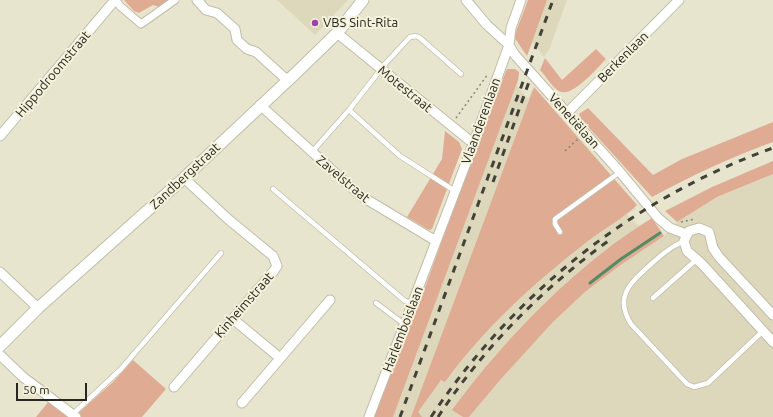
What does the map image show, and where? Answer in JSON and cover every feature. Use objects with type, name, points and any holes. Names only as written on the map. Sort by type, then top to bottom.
[{"type":"street","points":[[116,0],[120,6],[141,24],[175,0]]},
{"type":"street","name":"Hippodroomstraat","points":[[0,136],[116,0]]},
{"type":"street","points":[[196,0],[206,10],[217,13],[235,29],[238,40],[247,49],[256,52],[287,80]]},
{"type":"street","name":"Zandbergstraat","points":[[0,346],[38,308],[184,178],[337,33],[363,0]]},
{"type":"street","name":"Venetiëlaan","points":[[466,0],[488,26],[509,45],[515,55],[620,172],[658,218],[670,228],[685,237]]},
{"type":"street","name":"Vlaanderenlaan","points":[[436,241],[501,68],[509,45],[511,28],[521,0]]},
{"type":"street","name":"Berkenlaan","points":[[567,113],[679,0]]},
{"type":"street","name":"Motestraat","points":[[337,33],[451,126],[469,140],[474,142]]},
{"type":"street","name":"Zavelstraat","points":[[260,105],[361,196],[436,241]]},
{"type":"street","name":"Kinheimstraat","points":[[174,387],[275,270],[276,261],[273,256],[228,219],[184,178]]},
{"type":"street","points":[[773,315],[719,257],[713,248],[709,232],[699,228],[692,230],[685,237],[687,252],[697,259],[773,342]]},
{"type":"street","name":"Harlemboislaan","points":[[369,417],[436,241]]},
{"type":"street","points":[[0,272],[38,308]]},
{"type":"street","points":[[242,403],[330,300]]},
{"type":"street","points":[[233,319],[280,358]]},
{"type":"street","points":[[0,355],[23,377],[74,416]]},
{"type":"lane","points":[[312,152],[350,110],[407,39],[416,36],[420,38],[461,74]]},
{"type":"lane","points":[[350,110],[400,156],[455,191]]},
{"type":"lane","points":[[560,232],[555,224],[555,219],[620,172]]},
{"type":"lane","points":[[274,189],[406,301],[413,304]]},
{"type":"lane","points":[[685,237],[671,247],[633,281],[624,296],[624,306],[628,318],[691,387],[697,388],[706,384],[763,331]]},
{"type":"lane","points":[[74,416],[121,369],[221,253]]},
{"type":"lane","points":[[653,298],[697,259]]},
{"type":"lane","points":[[376,303],[404,324]]},
{"type":"path","points":[[451,126],[493,66],[501,68]]},
{"type":"path","points":[[565,151],[585,133]]},
{"type":"shaded area","points":[[124,0],[170,0],[159,7],[153,5],[139,13],[134,11]]},
{"type":"shaded area","name":"VBS Sint-Rita","points":[[277,0],[348,0],[315,35]]},
{"type":"shaded area","points":[[528,0],[547,0],[527,56],[514,37]]},
{"type":"shaded area","points":[[535,0],[567,0],[549,50],[544,57],[533,43],[530,48],[528,47]]},
{"type":"shaded area","points":[[596,49],[606,59],[591,75],[571,90],[564,92],[559,91],[540,70],[545,58],[562,80]]},
{"type":"shaded area","points":[[507,69],[515,69],[519,72],[518,80],[393,417],[372,417],[399,347],[418,307],[477,143]]},
{"type":"shaded area","points":[[513,72],[519,78],[517,86],[528,99],[532,90],[636,209],[627,214],[639,226],[647,221],[541,328],[467,417],[378,417]]},
{"type":"shaded area","points":[[534,87],[637,205],[548,273],[511,307],[460,362],[445,382],[441,380],[418,412],[422,417],[411,417]]},
{"type":"shaded area","points":[[588,108],[653,175],[682,159],[773,122],[773,142],[711,167],[652,197],[581,119],[579,114]]},
{"type":"shaded area","points":[[445,131],[459,142],[462,149],[432,229],[429,230],[407,217],[442,159]]},
{"type":"shaded area","points":[[773,161],[773,174],[717,197],[677,222],[665,211],[712,187]]},
{"type":"shaded area","points":[[773,174],[773,417],[469,417],[553,322],[585,292],[622,264],[664,236],[677,222],[717,197]]},
{"type":"shaded area","points":[[652,218],[664,236],[622,264],[585,292],[553,322],[469,417],[463,417],[452,410],[468,388],[503,347],[541,307],[602,253]]},
{"type":"shaded area","points":[[133,360],[166,389],[142,417],[80,417],[77,414],[112,383]]},
{"type":"shaded area","points":[[50,400],[71,417],[36,417]]},
{"type":"waterway","points":[[590,283],[621,259],[660,233]]},
{"type":"railway","points":[[400,417],[553,0]]},
{"type":"railway","points":[[493,182],[530,79]]},
{"type":"railway","points":[[431,417],[463,372],[499,330],[538,291],[580,255],[625,223],[672,194],[721,169],[773,148]]},
{"type":"railway","points":[[438,417],[475,367],[516,320],[562,277],[611,239]]},
{"type":"place","name":"VBS Sint-Rita","points":[[315,23]]}]
